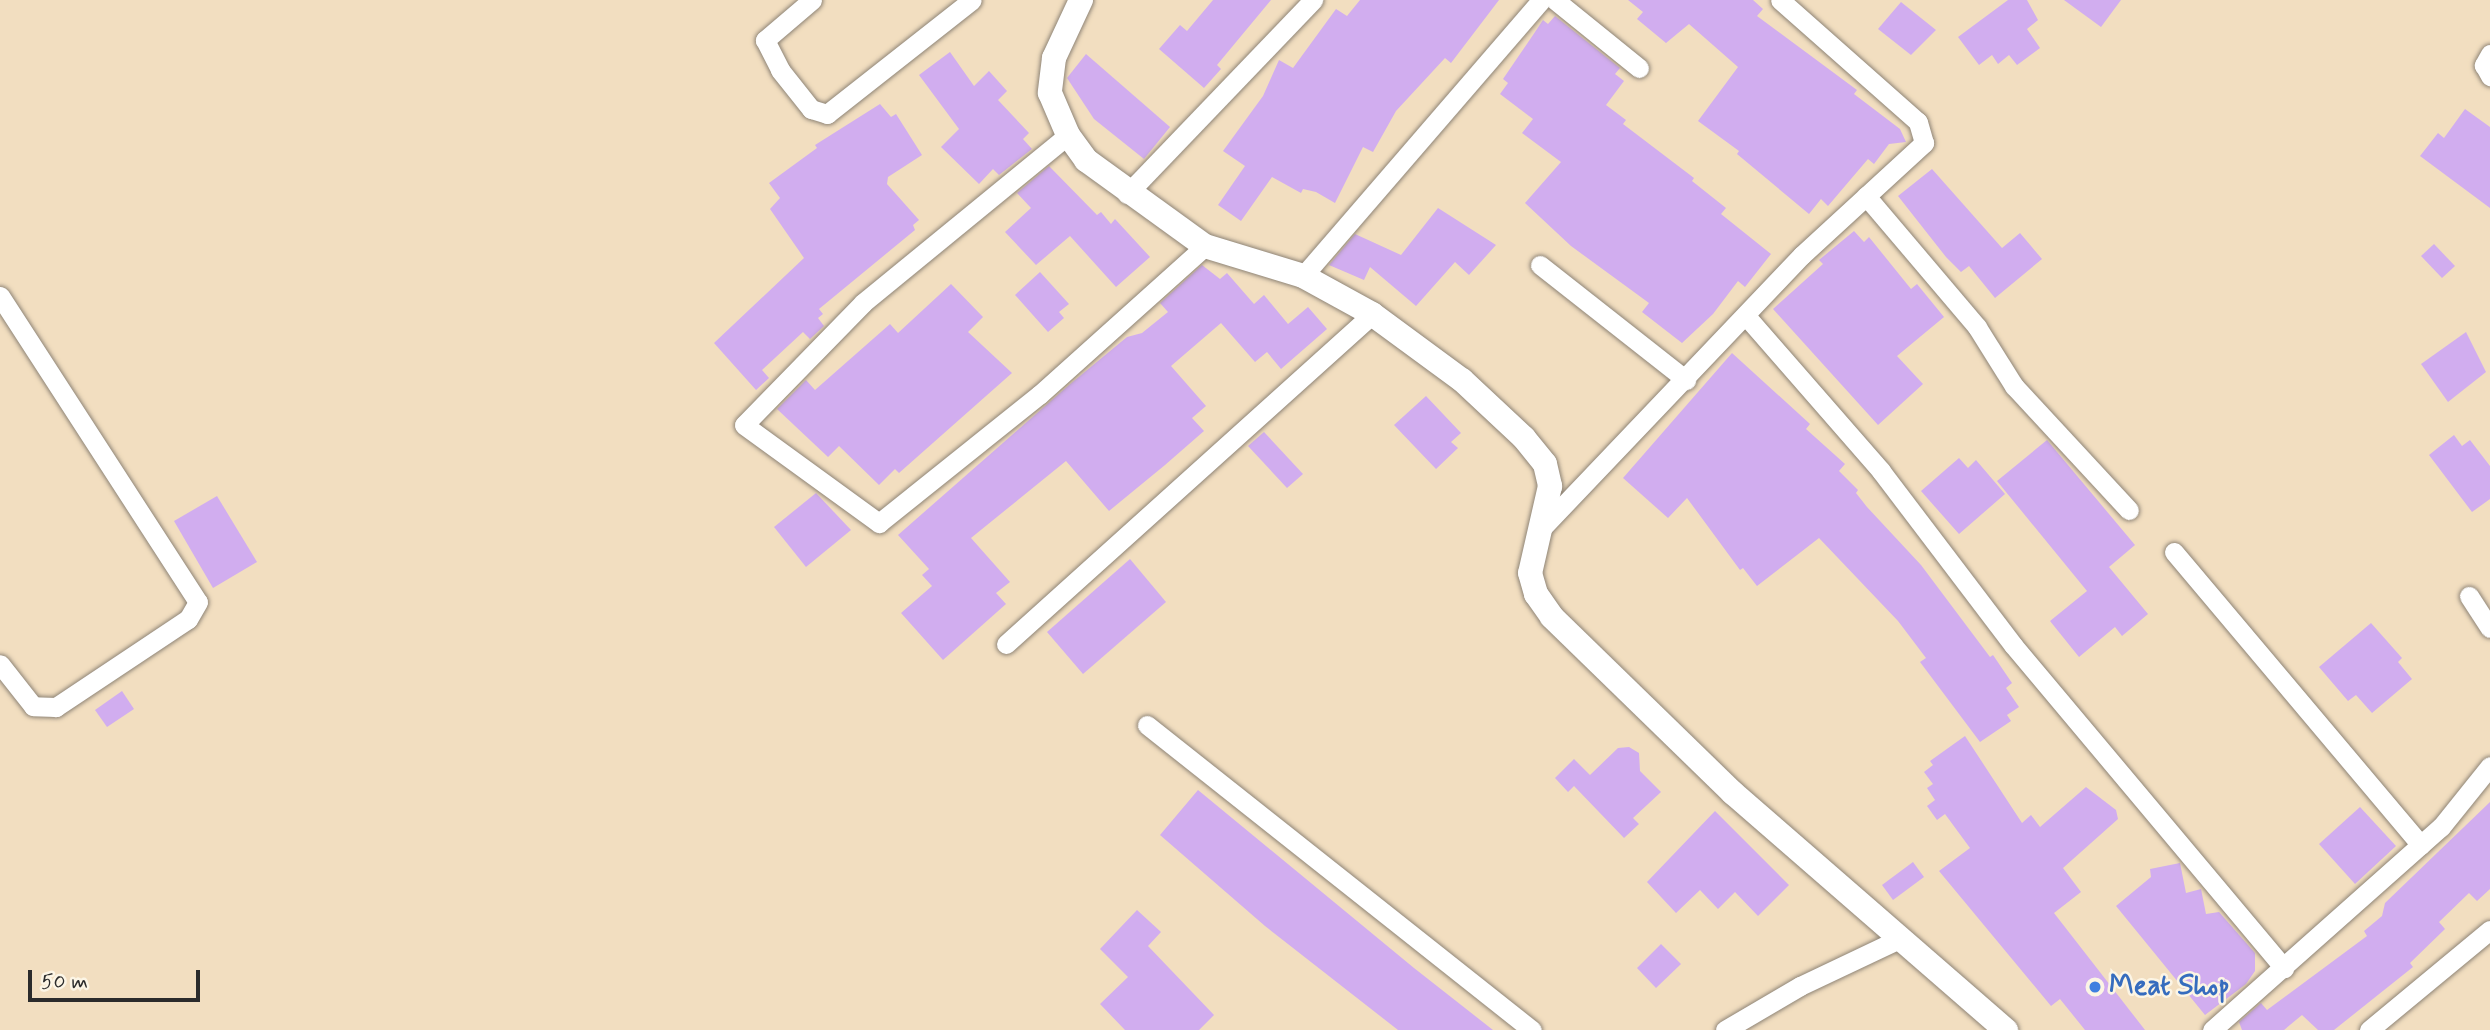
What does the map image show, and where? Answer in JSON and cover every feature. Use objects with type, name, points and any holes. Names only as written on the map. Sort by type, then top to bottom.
[{"type":"street","points":[[812,0],[765,40],[780,70],[811,109],[827,114],[972,0]]},
{"type":"street","points":[[1081,0],[1061,40],[1050,77],[1053,107],[1068,135],[1096,170],[1205,246],[1303,276],[1371,314],[1462,380],[1539,454],[1550,486],[1530,573],[1532,587],[1566,634],[1733,793],[2006,1030]]},
{"type":"street","points":[[1127,194],[1313,0]]},
{"type":"street","points":[[1303,276],[1541,0]]},
{"type":"street","points":[[1555,0],[1639,68]]},
{"type":"street","points":[[1541,529],[1866,196],[1919,152],[1924,131],[1780,0]]},
{"type":"street","points":[[2490,54],[2484,65],[2490,76]]},
{"type":"street","points":[[1068,135],[863,303],[744,425],[879,523],[1039,395],[1205,246]]},
{"type":"street","points":[[1866,196],[1977,327],[2014,386],[2129,510]]},
{"type":"street","points":[[1539,265],[1686,380]]},
{"type":"street","points":[[0,296],[198,602],[188,619],[57,708],[33,706],[0,664]]},
{"type":"street","points":[[1006,644],[1371,314]]},
{"type":"street","points":[[1746,316],[1881,471],[2013,645],[2284,968]]},
{"type":"street","points":[[2174,552],[2421,845]]},
{"type":"street","points":[[2469,596],[2490,628]]},
{"type":"street","points":[[1147,725],[1532,1030]]},
{"type":"street","points":[[2212,1030],[2421,845],[2454,813],[2490,766]]},
{"type":"street","points":[[2369,1030],[2490,930]]},
{"type":"street","points":[[1725,1030],[1800,986],[1899,939]]},
{"type":"building","points":[[1213,0],[1271,0],[1217,65],[1221,69],[1204,88],[1159,49],[1180,25],[1187,31]]},
{"type":"building","points":[[1360,0],[1499,0],[1451,63],[1445,58],[1396,111],[1373,152],[1363,147],[1335,203],[1316,192],[1303,189],[1301,193],[1272,177],[1241,221],[1218,205],[1245,166],[1223,151],[1263,96],[1279,60],[1293,68],[1336,9],[1347,16]]},
{"type":"building","points":[[1628,0],[1753,0],[1763,9],[1757,16],[1857,90],[1854,94],[1900,129],[1906,142],[1889,144],[1874,164],[1868,159],[1828,206],[1821,199],[1809,214],[1737,154],[1739,151],[1698,121],[1738,67],[1689,24],[1666,43],[1637,19],[1643,12]]},
{"type":"building","points":[[2008,0],[2027,0],[2038,20],[2027,29],[2040,48],[2017,65],[2009,55],[1998,64],[1992,55],[1979,65],[1958,37]]},
{"type":"building","points":[[2064,0],[2121,0],[2101,27]]},
{"type":"building","points":[[1901,2],[1936,30],[1911,55],[1878,29]]},
{"type":"building","points":[[1555,16],[1620,68],[1615,74],[1624,81],[1606,105],[1626,120],[1623,124],[1694,178],[1692,181],[1726,208],[1721,214],[1771,254],[1745,287],[1738,281],[1713,314],[1682,343],[1642,312],[1649,303],[1571,246],[1525,203],[1561,162],[1522,133],[1533,119],[1500,94],[1508,83],[1503,79],[1543,20],[1548,24]]},
{"type":"building","points":[[950,52],[974,86],[989,71],[1007,91],[998,100],[1029,133],[1023,139],[1032,149],[999,175],[993,169],[979,184],[941,147],[959,129],[919,75]]},
{"type":"building","points":[[1086,54],[1170,127],[1144,159],[1094,119],[1067,78]]},
{"type":"building","points":[[880,104],[891,117],[896,114],[922,155],[888,177],[887,184],[919,220],[913,225],[915,230],[819,309],[823,314],[818,318],[824,326],[810,339],[803,332],[762,370],[769,378],[756,390],[714,343],[804,258],[770,209],[780,198],[769,183],[817,148],[815,145]]},
{"type":"building","points":[[2465,109],[2490,127],[2490,208],[2420,156],[2438,133],[2444,138]]},
{"type":"building","points":[[1049,166],[1097,215],[1101,212],[1111,224],[1115,219],[1150,257],[1116,287],[1070,236],[1036,265],[1005,232],[1031,208],[1017,193]]},
{"type":"building","points":[[1932,169],[2002,248],[2020,233],[2042,259],[1995,298],[1969,266],[1961,272],[1946,257],[1898,196]]},
{"type":"building","points":[[1438,208],[1496,245],[1469,275],[1455,262],[1416,306],[1370,267],[1364,280],[1329,265],[1355,234],[1401,255]]},
{"type":"building","points":[[1854,231],[1864,242],[1869,237],[1911,289],[1917,284],[1944,317],[1897,356],[1923,384],[1878,425],[1773,309],[1823,264],[1819,260]]},
{"type":"building","points":[[2434,244],[2455,266],[2442,278],[2421,256]]},
{"type":"building","points":[[1202,265],[1220,279],[1227,273],[1254,304],[1264,295],[1288,324],[1308,307],[1327,329],[1281,369],[1267,352],[1255,362],[1221,323],[1171,366],[1206,406],[1192,418],[1204,431],[1165,465],[1109,511],[1066,461],[971,538],[1010,582],[996,593],[1006,604],[943,660],[901,613],[932,586],[922,575],[929,569],[898,535],[1127,337],[1142,333],[1168,312],[1160,303]]},
{"type":"building","points":[[1040,272],[1069,304],[1059,312],[1064,318],[1048,332],[1015,295]]},
{"type":"building","points":[[951,284],[983,317],[968,332],[1012,373],[899,473],[895,469],[879,485],[839,446],[828,457],[777,409],[806,380],[815,390],[890,324],[898,333]]},
{"type":"building","points":[[2466,332],[2486,372],[2448,402],[2421,364]]},
{"type":"building","points":[[1732,353],[1810,424],[1806,429],[1845,464],[1839,471],[1858,490],[1856,493],[1921,565],[1990,657],[1993,655],[2012,683],[2006,688],[2019,707],[2007,715],[2011,721],[1980,742],[1920,662],[1926,658],[1898,621],[1819,538],[1757,586],[1743,568],[1740,570],[1687,498],[1668,518],[1623,478]]},
{"type":"building","points":[[1426,396],[1461,433],[1451,442],[1458,448],[1436,469],[1394,425]]},
{"type":"building","points":[[1264,432],[1303,474],[1287,488],[1248,446]]},
{"type":"building","points":[[2454,435],[2462,446],[2470,440],[2490,466],[2490,499],[2472,512],[2429,455]]},
{"type":"building","points":[[2047,440],[2135,545],[2109,567],[2148,614],[2122,636],[2115,627],[2079,657],[2050,621],[2087,591],[1997,481]]},
{"type":"building","points":[[1959,458],[1968,468],[1976,460],[2005,494],[1959,534],[1921,491]]},
{"type":"building","points":[[816,493],[851,530],[806,567],[774,527]]},
{"type":"building","points":[[217,496],[257,562],[213,588],[174,521]]},
{"type":"building","points":[[1130,559],[1166,602],[1083,674],[1047,632]]},
{"type":"building","points":[[2371,623],[2402,658],[2398,662],[2412,679],[2372,713],[2356,695],[2348,701],[2319,667]]},
{"type":"building","points":[[122,691],[134,709],[107,727],[95,710]]},
{"type":"building","points":[[1965,736],[2022,823],[2031,815],[2040,827],[2086,787],[2116,810],[2118,819],[2063,868],[2081,892],[2054,913],[2145,1030],[2085,1030],[2060,999],[2051,1006],[1939,871],[1970,848],[1945,814],[1937,820],[1927,806],[1935,800],[1927,788],[1933,784],[1924,772],[1933,765],[1930,761]]},
{"type":"building","points":[[1629,747],[1639,753],[1640,771],[1661,792],[1633,818],[1639,824],[1624,838],[1574,786],[1568,792],[1555,778],[1574,759],[1590,775],[1618,748]]},
{"type":"building","points":[[1198,790],[1493,1030],[1398,1030],[1265,926],[1160,835]]},
{"type":"building","points":[[2490,802],[2490,889],[2477,901],[2469,893],[2439,922],[2445,929],[2410,963],[2413,967],[2334,1030],[2318,1030],[2302,1015],[2284,1030],[2242,1030],[2239,1022],[2261,1003],[2267,1010],[2367,936],[2364,931],[2382,916],[2385,903]]},
{"type":"building","points":[[2360,807],[2396,846],[2355,884],[2319,844]]},
{"type":"building","points":[[1715,811],[1789,885],[1758,916],[1735,892],[1718,909],[1700,890],[1676,913],[1647,882]]},
{"type":"building","points":[[1913,862],[1924,877],[1893,900],[1882,885]]},
{"type":"building","points":[[2180,863],[2186,893],[2201,889],[2206,914],[2219,912],[2255,953],[2255,971],[2246,984],[2205,1015],[2116,906],[2151,877],[2150,869]]},
{"type":"building","points":[[1137,910],[1161,932],[1148,946],[1214,1015],[1199,1030],[1125,1030],[1100,1004],[1128,977],[1100,949]]},
{"type":"building","points":[[1661,944],[1681,964],[1656,988],[1637,968]]},
{"type":"place","name":"Meat Shop","points":[[2095,987]]}]
